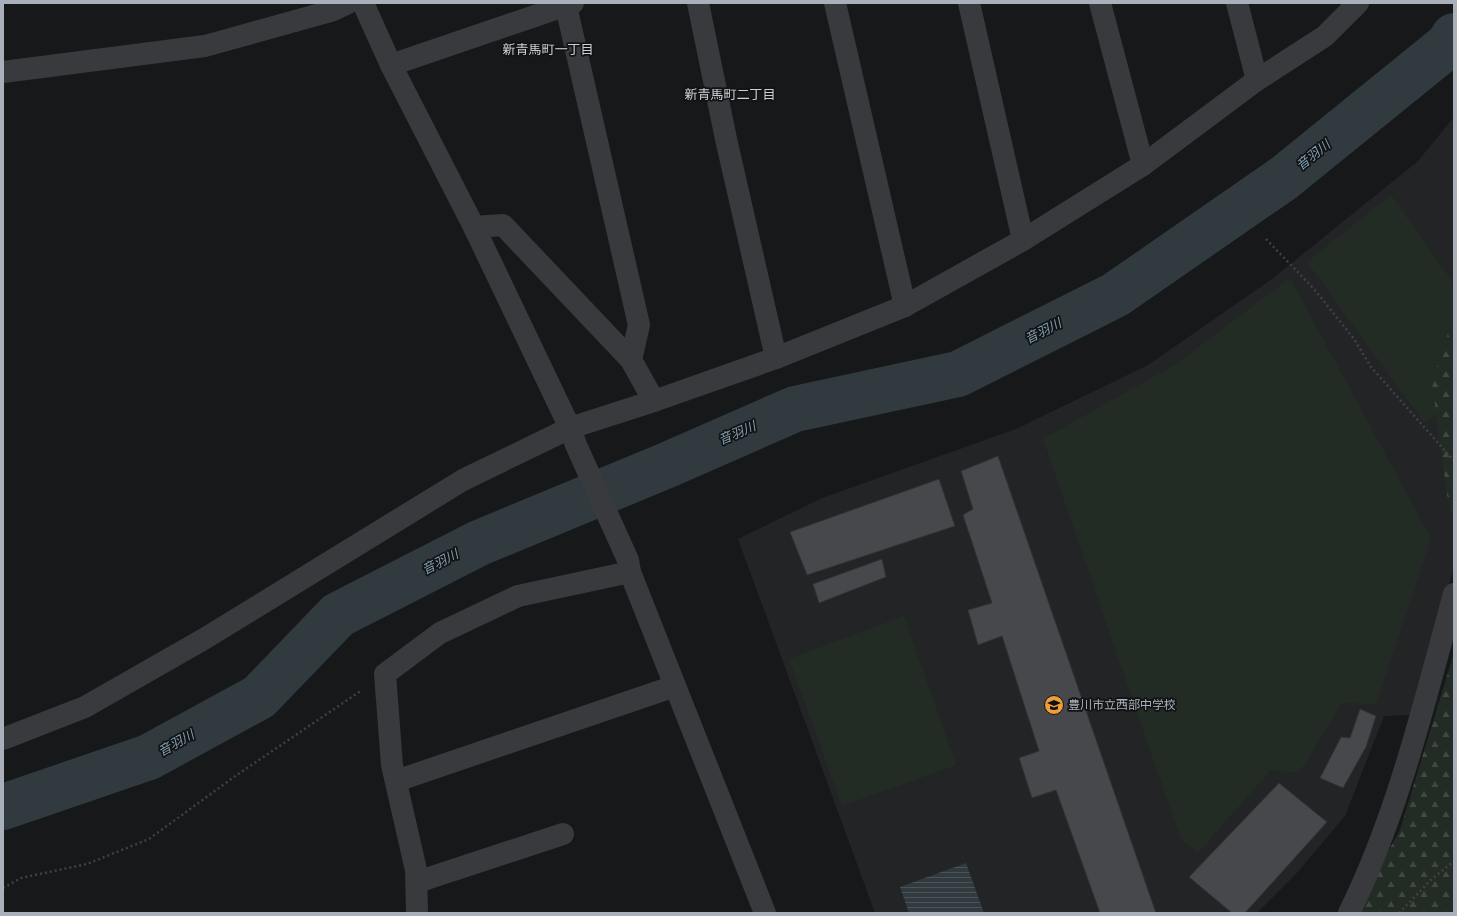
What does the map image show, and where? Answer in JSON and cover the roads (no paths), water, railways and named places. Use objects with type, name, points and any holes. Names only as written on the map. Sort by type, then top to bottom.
[{"type":"street","points":[[3,72],[206,46],[331,11],[348,3]]},
{"type":"street","points":[[363,3],[391,64],[474,227],[570,428],[629,566],[764,913]]},
{"type":"street","points":[[698,3],[726,139],[776,358]]},
{"type":"street","points":[[835,3],[905,306]]},
{"type":"street","points":[[969,3],[1023,240]]},
{"type":"street","points":[[1100,3],[1142,165]]},
{"type":"street","points":[[1237,3],[1257,80]]},
{"type":"street","points":[[6,731],[85,707],[210,635],[462,480],[570,428],[654,401],[776,358],[905,306],[1023,240],[1142,165],[1257,80],[1325,36],[1358,3]]},
{"type":"street","points":[[391,64],[569,4],[639,325],[630,360]]},
{"type":"street","points":[[474,227],[503,225],[630,360],[654,401]]},
{"type":"street","points":[[417,913],[416,870],[392,766],[385,674],[440,633],[518,596],[629,566]]},
{"type":"street","points":[[1349,913],[1365,880],[1400,785],[1454,594]]},
{"type":"street","points":[[396,781],[675,686]]},
{"type":"street","points":[[417,882],[563,834]]},
{"type":"waterway","name":"音羽川","points":[[3,807],[149,757],[259,697],[338,615],[479,543],[665,466],[795,409],[958,374],[1115,295],[1284,178],[1448,45],[1454,36]]},
{"type":"place","name":"豊川市立西部中学校","points":[[1054,705]]},
{"type":"district","name":"新青馬町一丁目","points":[[548,49]]},
{"type":"district","name":"新青馬町二丁目","points":[[730,94]]}]
